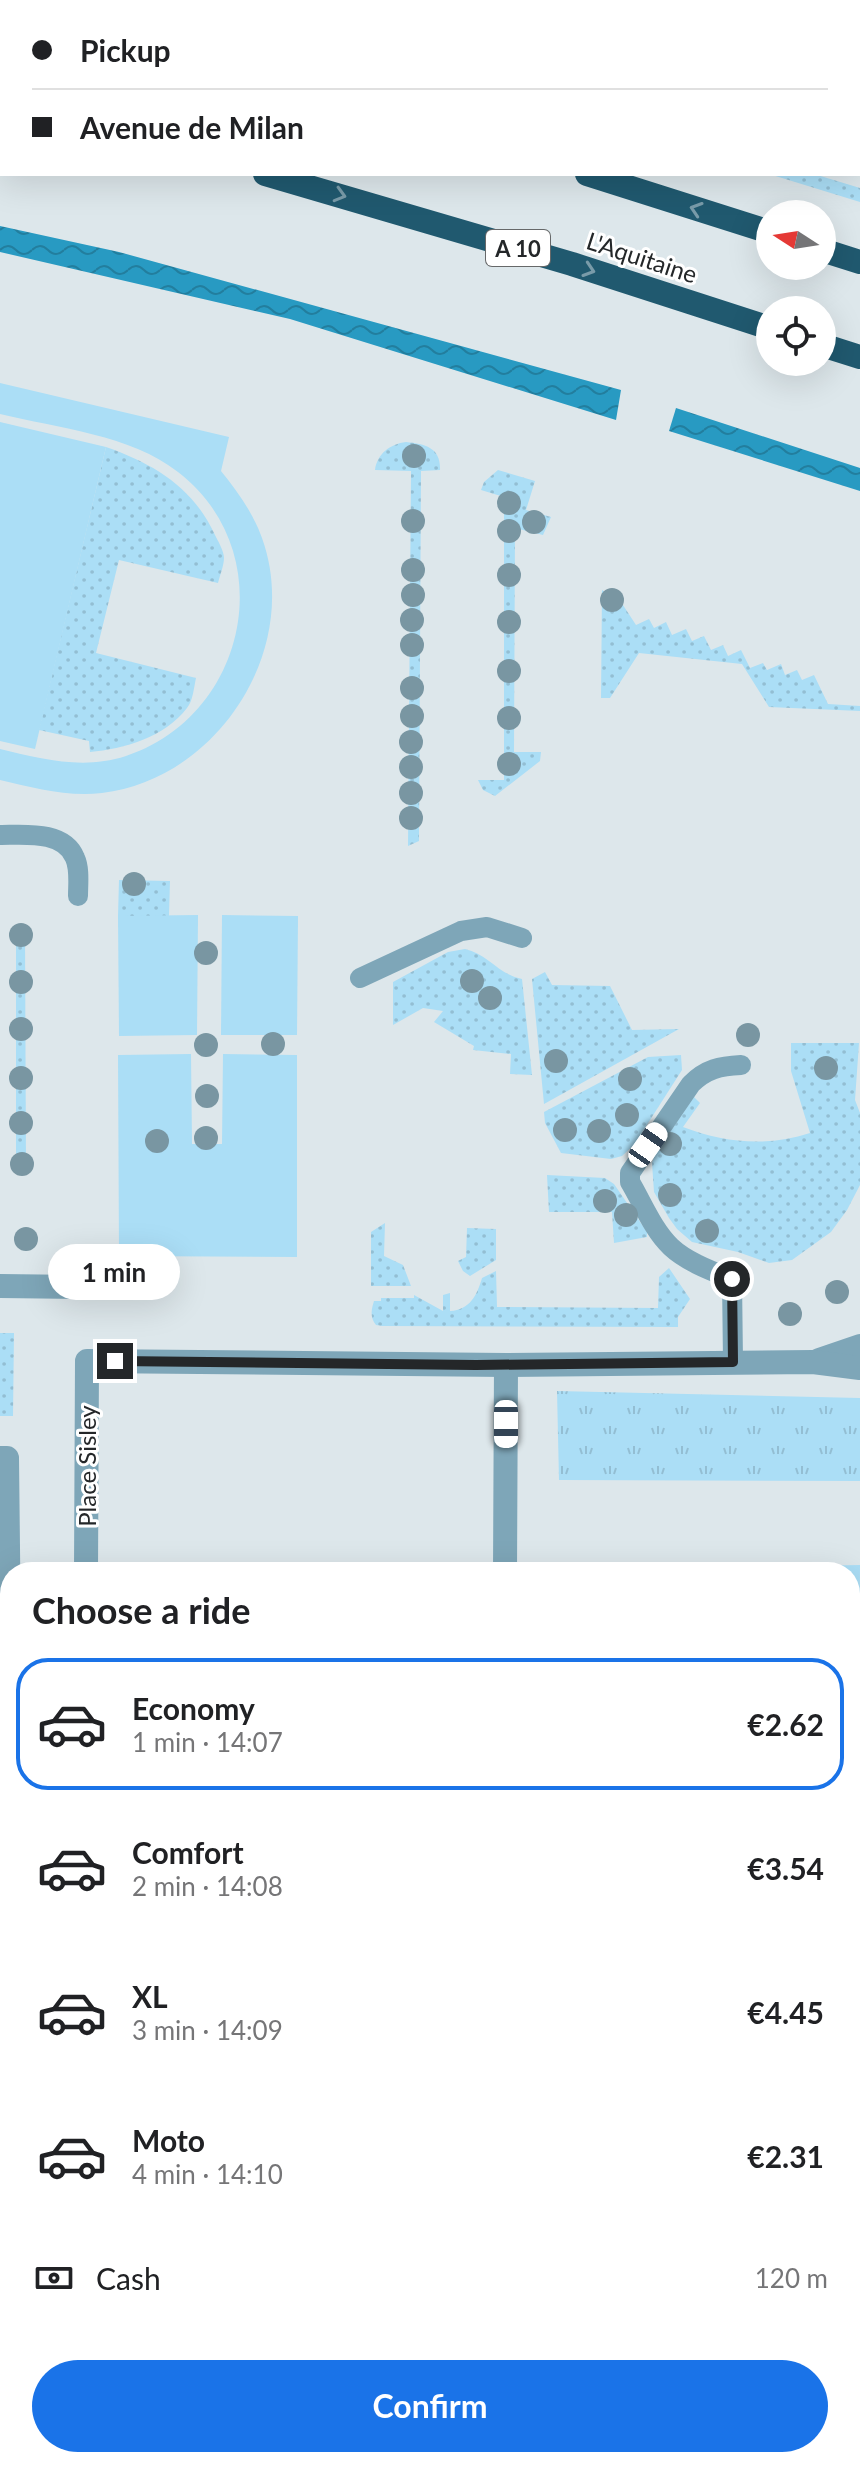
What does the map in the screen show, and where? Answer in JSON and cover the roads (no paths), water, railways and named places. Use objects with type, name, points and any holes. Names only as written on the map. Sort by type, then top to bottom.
[{"type":"highway","name":"L'Aquitaine","points":[[272,176],[557,260],[756,324]]},
{"type":"highway","points":[[593,176],[756,228]]},
{"type":"highway","points":[[836,254],[860,262]]},
{"type":"highway","points":[[836,349],[860,357]]},
{"type":"street","points":[[0,1286],[81,1287]]},
{"type":"street","points":[[813,1362],[860,1346]]},
{"type":"street","name":"Place Sisley","points":[[86,1562],[87,1361],[506,1365]]},
{"type":"street","points":[[505,1562],[506,1365],[813,1362],[860,1368]]},
{"type":"street","points":[[0,1458],[7,1458],[8,1562]]},
{"type":"lane","points":[[0,835],[49,837],[60,842],[75,857],[78,896]]},
{"type":"lane","points":[[360,978],[461,931],[487,927],[522,938]]},
{"type":"lane","points":[[733,1362],[732,1279],[673,1249],[664,1240],[630,1182],[630,1173],[702,1072],[720,1066],[741,1065]]},
{"type":"water","points":[[0,226],[119,252],[621,390],[616,420],[290,319],[0,252]]},
{"type":"water","points":[[676,408],[860,468],[860,491],[669,431]]}]
